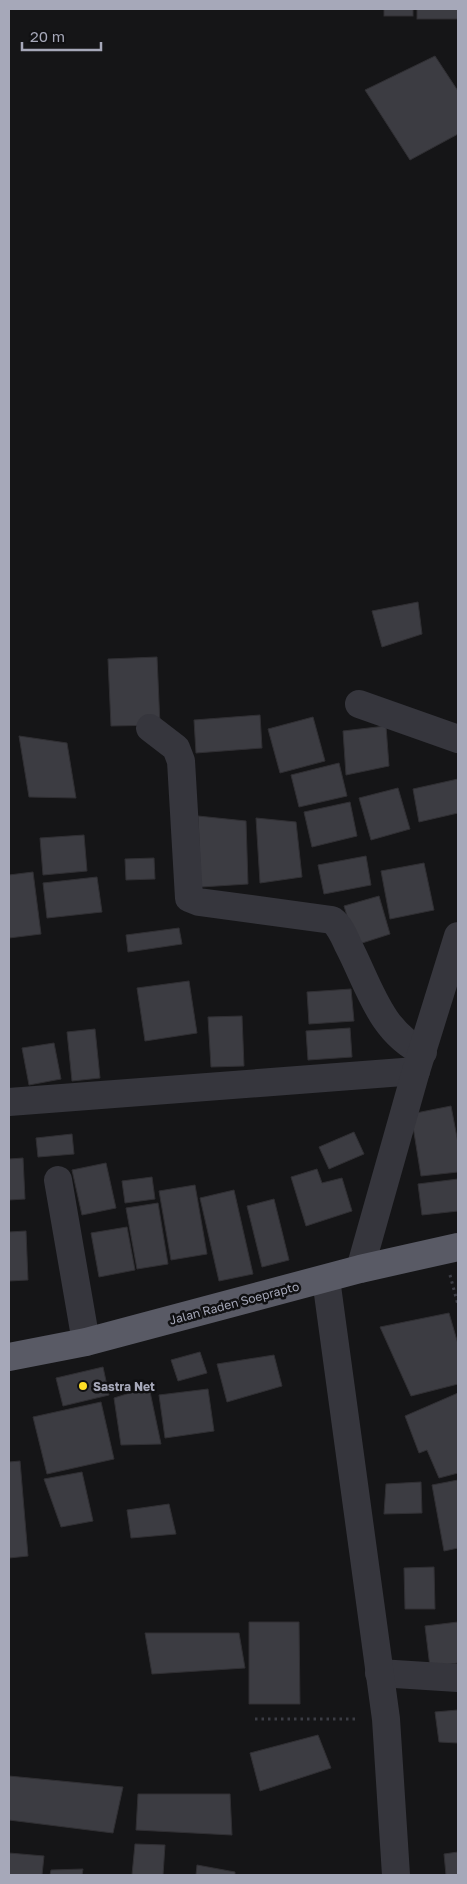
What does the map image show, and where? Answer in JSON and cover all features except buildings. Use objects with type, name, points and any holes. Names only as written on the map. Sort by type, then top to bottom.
[{"type":"highway","name":"Jalan Raden Soeprapto","points":[[9,1357],[86,1342],[360,1269],[458,1247]]},
{"type":"street","points":[[359,704],[458,739]]},
{"type":"street","points":[[150,728],[176,748],[181,761],[189,898],[199,902],[332,920],[342,932],[381,1014],[420,1062]]},
{"type":"street","points":[[360,1269],[458,936]]},
{"type":"street","points":[[9,1102],[420,1062]]},
{"type":"street","points":[[58,1180],[86,1342]]},
{"type":"street","points":[[326,1279],[346,1413],[386,1718],[396,1875]]},
{"type":"street","points":[[379,1673],[458,1678]]},
{"type":"path","points":[[255,1719],[386,1718]]},
{"type":"place","name":"Sastra Net","points":[[83,1386]]}]
